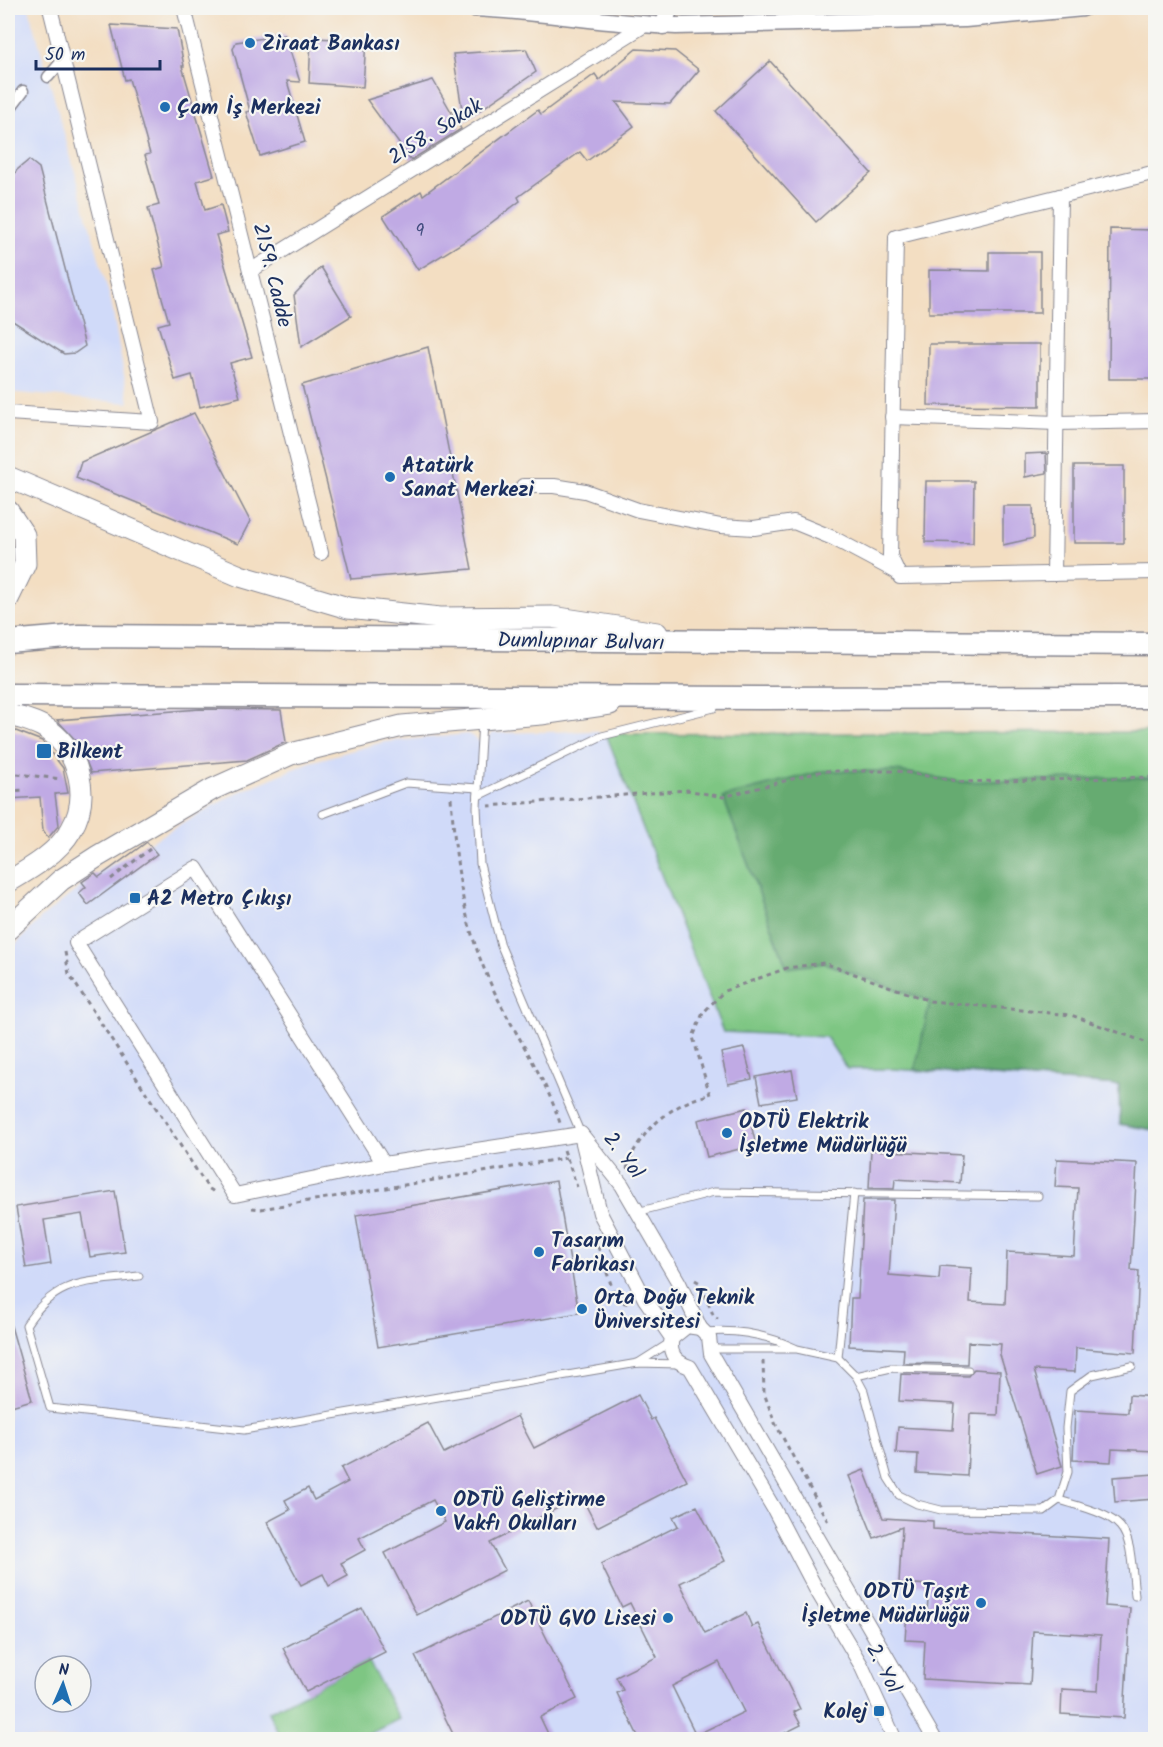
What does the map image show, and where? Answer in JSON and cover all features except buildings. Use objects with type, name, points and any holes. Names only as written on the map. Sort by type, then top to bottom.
[{"type":"highway","name":"Dumlupınar Bulvarı","points":[[8,642],[79,636],[1155,644]]},
{"type":"highway","points":[[8,695],[659,698],[1155,697]]},
{"type":"main road","points":[[8,477],[240,576],[348,608],[440,618],[552,617],[714,642]]},
{"type":"main road","points":[[8,511],[24,535],[25,564],[8,599]]},
{"type":"main road","points":[[8,929],[61,879],[213,789],[291,754],[391,729],[482,718],[540,714],[659,698]]},
{"type":"main road","points":[[8,714],[49,730],[62,742],[77,766],[81,784],[77,815],[71,831],[38,863],[8,882]]},
{"type":"street","points":[[8,413],[153,422],[50,8]]},
{"type":"street","name":"2159. Cadde","points":[[184,8],[321,553]]},
{"type":"street","points":[[474,8],[542,12],[643,26],[965,19],[1083,8]]},
{"type":"street","points":[[610,8],[618,24]]},
{"type":"street","points":[[663,26],[670,8]]},
{"type":"street","name":"2158. Sokak","points":[[250,271],[643,26]]},
{"type":"street","points":[[48,77],[63,60]]},
{"type":"street","points":[[8,111],[23,91]]},
{"type":"street","points":[[897,572],[890,556],[896,237],[1155,172]]},
{"type":"street","points":[[1054,574],[1060,196]]},
{"type":"street","points":[[892,417],[1057,423],[1155,421]]},
{"type":"street","points":[[523,486],[554,486],[585,491],[638,510],[721,526],[754,528],[794,522],[833,538],[897,572],[900,576],[1155,572]]},
{"type":"street","points":[[384,1164],[196,868],[76,943],[234,1200],[384,1164],[581,1134]]},
{"type":"street","name":"2. Yol","points":[[581,1134],[622,1185],[679,1282],[703,1330],[711,1352],[935,1740]]},
{"type":"street","name":"2. Yol","points":[[581,1134],[600,1213],[645,1299],[671,1340],[674,1358],[685,1365],[774,1509],[816,1589],[861,1665],[895,1740]]},
{"type":"street","points":[[671,1340],[681,1328],[694,1326],[703,1330]]},
{"type":"street","points":[[685,1365],[702,1364],[711,1352]]},
{"type":"lane","points":[[323,814],[406,783],[478,792],[602,735],[760,698]]},
{"type":"lane","points":[[482,718],[477,807],[480,864],[501,946],[581,1134]]},
{"type":"lane","points":[[637,1212],[714,1192],[1038,1196]]},
{"type":"lane","points":[[838,1358],[854,1193]]},
{"type":"lane","points":[[139,1276],[69,1285],[40,1303],[26,1325],[50,1408],[244,1430],[638,1363],[685,1365]]},
{"type":"lane","points":[[703,1330],[721,1330],[774,1338],[797,1349],[838,1358],[856,1376],[872,1410],[888,1478],[899,1495],[917,1504],[941,1510],[1044,1511],[1059,1500],[1068,1472],[1066,1428],[1070,1391],[1092,1375],[1132,1366]]},
{"type":"lane","points":[[638,1363],[671,1340]]},
{"type":"lane","points":[[711,1352],[797,1349]]},
{"type":"lane","points":[[856,1376],[891,1368],[968,1370]]},
{"type":"lane","points":[[1059,1500],[1104,1513],[1120,1526],[1130,1544],[1135,1596]]},
{"type":"path","points":[[477,807],[687,790],[723,797],[823,771],[897,771],[962,782],[1155,777]]},
{"type":"path","points":[[8,773],[69,779]]},
{"type":"path","points":[[8,791],[26,790]]},
{"type":"path","points":[[111,879],[152,847]]},
{"type":"path","points":[[66,947],[64,956],[69,974],[208,1188],[234,1200],[261,1209],[566,1158]]},
{"type":"path","points":[[622,1185],[630,1157],[657,1121],[693,1098],[710,1095],[693,1037],[703,1013],[724,991],[787,968],[824,963],[930,1001],[1071,1015],[1155,1046]]},
{"type":"shaded area","points":[[8,8],[29,8],[111,301],[129,403],[8,392]]},
{"type":"shaded area","name":"Orta Doğu Teknik Üniversitesi","points":[[597,731],[602,735],[1155,732],[1155,1739],[8,1740],[8,952],[41,918],[102,870],[234,794],[310,762],[383,742],[468,734],[481,742],[493,733]]},
{"type":"green space","points":[[1155,732],[1155,1130],[1120,1124],[1119,1085],[894,1069],[847,1069],[826,1037],[723,1032],[606,734]]},
{"type":"green space","points":[[823,771],[897,771],[962,782],[1155,777],[1155,1130],[1120,1124],[1119,1085],[915,1070],[930,1001],[824,963],[787,968],[723,797]]},
{"type":"green space","points":[[368,1660],[399,1719],[359,1739],[282,1739],[268,1712]]},
{"type":"place","name":"Ziraat Bankası","points":[[250,43]]},
{"type":"place","name":"Çam İş Merkezi","points":[[165,107]]},
{"type":"place","name":"Atatürk Sanat Merkezi","points":[[390,477]]},
{"type":"place","name":"Bilkent","points":[[44,751]]},
{"type":"place","name":"A2 Metro Çıkışı","points":[[135,898]]},
{"type":"place","name":"ODTÜ Elektrik İşletme Müdürlüğü","points":[[727,1133]]},
{"type":"place","name":"Tasarım Fabrikası","points":[[539,1252]]},
{"type":"place","name":"Orta Doğu Teknik Üniversitesi","points":[[582,1309]]},
{"type":"place","name":"ODTÜ Geliştirme Vakfı Okulları","points":[[441,1511]]},
{"type":"place","name":"ODTÜ Taşıt İşletme Müdürlüğü","points":[[981,1603]]},
{"type":"place","name":"ODTÜ GVO Lisesi","points":[[668,1618]]},
{"type":"place","name":"Kolej","points":[[879,1711]]}]
